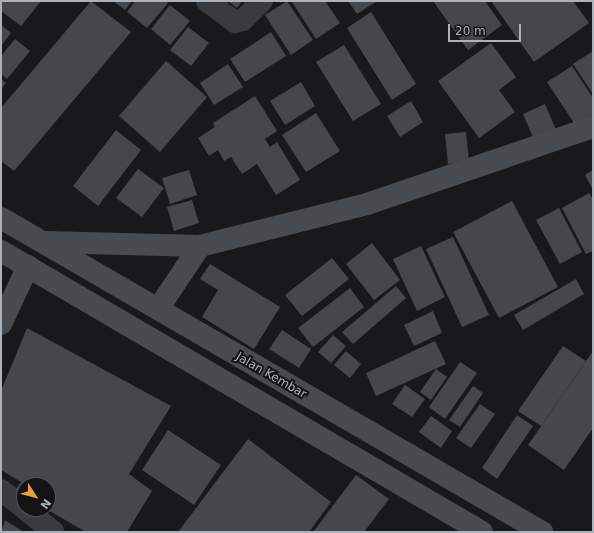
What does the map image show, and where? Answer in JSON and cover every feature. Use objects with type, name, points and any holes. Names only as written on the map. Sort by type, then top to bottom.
[{"type":"main road","points":[[44,242],[200,246],[367,204],[593,127]]},
{"type":"main road","name":"Jalan Kembar","points":[[1,218],[542,532]]},
{"type":"main road","points":[[158,309],[200,246]]},
{"type":"main road","points":[[1,251],[482,532]]},
{"type":"main road","points":[[1,324],[28,266]]},
{"type":"street","points":[[207,1],[235,22],[244,20],[262,1]]},
{"type":"street","points":[[1,490],[16,502]]},
{"type":"street","points":[[34,517],[53,532]]},
{"type":"building","points":[[1,1],[41,1],[21,26],[1,11]]},
{"type":"building","points":[[91,1],[131,32],[14,171],[1,161],[1,108]]},
{"type":"building","points":[[113,1],[132,1],[125,10]]},
{"type":"building","points":[[135,1],[166,1],[168,3],[147,28],[127,12]]},
{"type":"building","points":[[228,1],[242,1],[237,8]]},
{"type":"building","points":[[287,1],[313,40],[291,55],[265,15]]},
{"type":"building","points":[[325,1],[340,23],[316,39],[292,2]]},
{"type":"building","points":[[348,1],[377,1],[357,14]]},
{"type":"building","points":[[433,1],[485,1],[502,25],[468,50]]},
{"type":"building","points":[[491,1],[573,1],[589,23],[534,62]]},
{"type":"building","points":[[170,5],[190,21],[170,45],[151,29]]},
{"type":"building","points":[[371,12],[416,84],[392,100],[347,28]]},
{"type":"building","points":[[1,25],[11,33],[1,46]]},
{"type":"building","points":[[188,27],[209,43],[191,66],[170,50]]},
{"type":"building","points":[[271,32],[286,56],[245,82],[230,59]]},
{"type":"building","points":[[15,39],[30,51],[7,79],[1,74],[1,56]]},
{"type":"building","points":[[491,43],[516,77],[499,90],[515,112],[479,138],[438,81]]},
{"type":"building","points":[[344,45],[381,104],[353,121],[316,62]]},
{"type":"building","points":[[593,51],[593,94],[573,64]]},
{"type":"building","points":[[166,61],[207,97],[160,152],[119,116]]},
{"type":"building","points":[[228,64],[243,87],[214,105],[200,83]]},
{"type":"building","points":[[572,66],[593,98],[593,115],[576,126],[547,82]]},
{"type":"building","points":[[1,79],[6,83],[1,89]]},
{"type":"building","points":[[301,82],[315,106],[285,125],[270,101]]},
{"type":"building","points":[[255,96],[277,131],[265,139],[270,147],[277,142],[300,180],[276,195],[257,164],[242,174],[231,157],[224,161],[218,150],[209,156],[198,138],[215,127],[213,123]]},
{"type":"building","points":[[411,101],[423,122],[400,137],[387,116]]},
{"type":"building","points":[[545,104],[559,137],[537,147],[523,114]]},
{"type":"building","points":[[316,113],[340,151],[306,172],[282,135]]},
{"type":"building","points":[[116,130],[141,150],[98,206],[73,186]]},
{"type":"building","points":[[466,132],[469,162],[448,164],[445,134]]},
{"type":"building","points":[[138,169],[164,188],[142,217],[116,198]]},
{"type":"building","points":[[189,170],[197,195],[170,204],[162,178]]},
{"type":"building","points":[[593,170],[593,190],[585,175]]},
{"type":"building","points":[[589,193],[593,199],[593,251],[586,254],[562,208]]},
{"type":"building","points":[[192,200],[199,223],[174,231],[167,207]]},
{"type":"building","points":[[512,201],[558,287],[499,318],[453,232]]},
{"type":"building","points":[[559,208],[582,252],[560,264],[536,220]]},
{"type":"building","points":[[453,237],[489,315],[462,327],[426,249]]},
{"type":"building","points":[[372,243],[400,280],[374,300],[346,264]]},
{"type":"building","points":[[421,246],[445,297],[417,311],[393,259]]},
{"type":"building","points":[[332,258],[349,279],[302,316],[285,295]]},
{"type":"building","points":[[210,264],[280,307],[254,349],[202,317],[218,290],[200,279]]},
{"type":"building","points":[[576,279],[584,294],[523,330],[514,315]]},
{"type":"building","points":[[396,286],[406,298],[353,344],[342,332]]},
{"type":"building","points":[[350,288],[364,307],[313,347],[298,328]]},
{"type":"building","points":[[433,311],[442,333],[414,346],[404,325]]},
{"type":"building","points":[[27,328],[171,406],[129,474],[152,491],[127,532],[86,532],[56,515],[56,477],[16,477],[16,479],[1,470],[1,391]]},
{"type":"building","points":[[282,330],[311,349],[299,368],[269,349]]},
{"type":"building","points":[[333,335],[346,346],[331,363],[318,352]]},
{"type":"building","points":[[435,341],[446,364],[376,396],[366,373]]},
{"type":"building","points":[[563,346],[586,361],[541,426],[518,411]]},
{"type":"building","points":[[346,351],[361,364],[350,378],[334,365]]},
{"type":"building","points":[[593,351],[593,428],[564,470],[528,445]]},
{"type":"building","points":[[460,362],[477,373],[445,419],[429,407]]},
{"type":"building","points":[[436,369],[447,377],[431,400],[420,392]]},
{"type":"building","points":[[405,385],[425,399],[412,417],[392,404]]},
{"type":"building","points":[[473,386],[483,393],[460,427],[449,420]]},
{"type":"building","points":[[480,404],[495,414],[471,448],[456,438]]},
{"type":"building","points":[[517,415],[533,426],[497,479],[482,468]]},
{"type":"building","points":[[431,416],[452,431],[441,448],[419,432]]},
{"type":"building","points":[[168,430],[221,465],[194,505],[142,470]]},
{"type":"building","points":[[248,439],[331,502],[309,532],[178,532]]},
{"type":"building","points":[[356,475],[389,499],[364,532],[313,532]]},
{"type":"building","points":[[5,520],[24,532],[1,532]]}]
